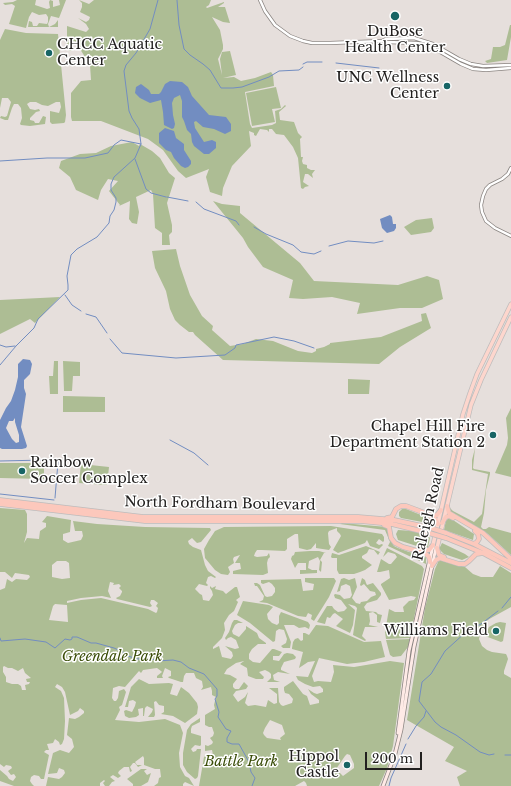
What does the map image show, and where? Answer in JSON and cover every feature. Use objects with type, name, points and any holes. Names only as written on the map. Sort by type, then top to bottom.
[{"type":"highway","name":"North Fordham Boulevard","points":[[0,500],[135,516],[346,516],[400,524],[430,530],[446,536]]},
{"type":"highway","name":"North Fordham Boulevard","points":[[0,504],[121,519],[163,521],[381,521]]},
{"type":"highway","points":[[444,505],[449,514],[482,534],[511,559]]},
{"type":"highway","points":[[381,521],[391,517],[397,508],[403,506],[433,516],[437,515],[441,510]]},
{"type":"highway","points":[[468,546],[472,551],[472,554],[468,561],[461,563],[440,555],[435,547],[426,551],[399,544],[394,539],[393,534],[394,529],[400,524],[396,518],[396,512],[399,508],[405,507],[433,517],[440,524],[446,517],[449,516],[476,531],[479,539],[474,544]]},
{"type":"highway","points":[[276,521],[279,519],[296,519],[298,516]]},
{"type":"highway","points":[[163,521],[164,519],[172,517]]},
{"type":"highway","points":[[216,521],[231,519],[234,517]]},
{"type":"highway","points":[[381,521],[389,527],[391,538],[394,543],[425,553],[429,557],[431,564],[440,558],[459,564],[465,564],[476,554],[483,553]]},
{"type":"highway","points":[[446,536],[474,544],[511,563]]},
{"type":"highway","points":[[446,536],[511,568]]},
{"type":"main road","name":"Raleigh Road","points":[[383,786],[393,762],[414,647],[465,407],[474,382],[511,304]]},
{"type":"main road","name":"Raleigh Road","points":[[440,524],[441,510],[444,505],[467,417],[476,392],[511,318]]},
{"type":"main road","points":[[486,356],[487,358],[484,365],[486,370]]},
{"type":"street","points":[[260,0],[265,11],[275,25],[286,34],[298,40],[316,43],[382,41],[417,43],[428,46],[469,68],[486,70],[511,68]]},
{"type":"street","points":[[382,41],[386,39],[418,39],[427,41],[463,61],[476,65],[511,65]]},
{"type":"street","points":[[439,52],[441,48]]},
{"type":"street","points":[[511,168],[508,174],[502,179],[488,187],[483,194],[481,205],[486,221],[495,228],[511,236]]},
{"type":"street","points":[[506,315],[511,318]]},
{"type":"green space","points":[[17,0],[36,0],[35,5],[47,9],[50,8],[50,0],[53,1],[53,7],[60,5],[59,0],[66,0],[59,18],[51,16],[48,24],[49,27],[28,27],[29,21],[32,22],[33,26],[37,26],[39,23],[47,24],[48,22],[48,17],[46,14],[39,15],[32,12],[26,28],[9,24],[15,6],[12,4],[5,5],[3,3]]},
{"type":"green space","points":[[79,0],[89,4],[94,0],[211,0],[209,5],[206,7],[207,8],[224,2],[218,7],[225,7],[230,23],[223,22],[212,17],[220,30],[223,45],[223,49],[218,59],[222,75],[220,59],[222,52],[230,51],[236,75],[223,78],[234,77],[241,81],[271,72],[273,75],[274,86],[245,92],[250,124],[252,128],[276,123],[275,111],[281,109],[285,105],[286,106],[279,112],[280,120],[294,122],[298,133],[302,137],[300,139],[303,164],[307,165],[307,168],[311,170],[315,170],[312,174],[313,178],[308,174],[305,174],[303,182],[309,186],[303,189],[301,188],[298,158],[293,147],[284,135],[276,134],[272,129],[269,129],[269,132],[267,130],[260,129],[256,136],[254,133],[249,131],[251,146],[232,166],[223,188],[222,196],[210,192],[206,177],[209,169],[186,178],[178,171],[163,150],[148,139],[101,121],[72,121],[71,93],[81,81],[91,80],[90,65],[75,41],[70,42],[72,49],[71,51],[67,50],[67,26],[86,32],[89,29],[86,24],[78,18],[86,22],[90,17],[80,12],[82,3]]},
{"type":"green space","points":[[58,20],[58,27],[49,27],[55,24]]},
{"type":"green space","points":[[510,25],[511,37],[507,60],[487,63],[485,61],[491,59],[493,47],[505,45]]},
{"type":"green space","points":[[5,29],[26,33],[58,34],[66,115],[64,123],[52,124],[50,122],[50,111],[59,113],[61,107],[60,102],[56,102],[48,106],[36,102],[30,102],[27,104],[30,109],[39,109],[40,111],[36,112],[30,120],[34,121],[35,123],[39,123],[43,116],[46,117],[45,124],[30,126],[21,125],[21,108],[18,104],[14,104],[8,120],[0,118],[1,116],[7,116],[11,102],[8,98],[2,98],[0,108],[0,40]]},
{"type":"green space","points":[[276,87],[281,108],[272,109],[275,122],[252,126],[246,93]]},
{"type":"green space","points":[[132,142],[139,146],[140,144],[152,151],[160,158],[169,173],[175,178],[167,203],[172,225],[172,232],[169,235],[170,245],[162,245],[162,233],[155,228],[153,194],[151,190],[136,197],[139,212],[137,224],[132,223],[129,219],[130,201],[119,206],[120,205],[109,191],[118,181],[108,179],[101,190],[98,200],[76,190],[70,177],[59,168],[61,161],[80,154],[96,153],[111,146]]},
{"type":"green space","points":[[213,201],[222,204],[240,206],[240,213],[300,263],[314,281],[398,285],[427,276],[439,280],[443,299],[422,308],[400,308],[357,314],[360,303],[332,297],[303,299],[289,298],[293,280],[263,267],[243,238]]},
{"type":"green space","points":[[432,218],[434,228],[431,232],[411,235],[404,227],[416,220]]},
{"type":"green space","points":[[176,249],[190,295],[202,316],[213,326],[212,330],[230,346],[243,344],[256,339],[273,341],[298,351],[312,353],[316,351],[316,349],[324,347],[330,343],[381,337],[422,321],[421,314],[426,313],[431,328],[400,347],[379,364],[223,360],[193,332],[189,332],[180,325],[175,320],[170,309],[166,291],[155,268],[152,251]]},
{"type":"green space","points":[[60,297],[35,323],[30,319],[0,334],[0,300]]},
{"type":"green space","points":[[54,361],[58,361],[58,394],[50,394],[49,376],[53,376]]},
{"type":"green space","points":[[63,361],[80,362],[80,376],[73,376],[72,391],[64,391]]},
{"type":"green space","points":[[348,379],[370,380],[369,394],[348,394]]},
{"type":"green space","points":[[63,396],[105,397],[105,412],[63,412]]},
{"type":"green space","points":[[511,408],[511,477],[495,473],[507,445],[508,438],[506,418]]},
{"type":"green space","points":[[475,448],[473,468],[490,472],[481,527],[486,529],[489,527],[511,533],[511,555],[488,534],[450,511],[450,508],[474,522],[482,514],[488,474],[472,470],[472,460]]},
{"type":"green space","name":"Rainbow Soccer Complex","points":[[0,463],[44,463],[44,479],[0,478]]},
{"type":"green space","points":[[81,464],[109,467],[107,485],[79,483]]},
{"type":"green space","points":[[0,508],[25,510],[27,514],[27,532],[24,543],[27,538],[39,539],[40,531],[46,527],[46,523],[42,522],[47,516],[71,520],[70,532],[63,534],[63,540],[68,543],[81,540],[83,536],[82,531],[75,531],[73,521],[145,527],[210,528],[211,530],[201,542],[197,543],[192,538],[188,541],[193,547],[201,550],[208,571],[216,577],[208,577],[206,583],[208,585],[207,586],[199,584],[195,589],[202,595],[203,600],[209,601],[213,595],[210,586],[212,588],[216,586],[215,589],[223,591],[226,594],[237,587],[240,597],[236,600],[238,602],[234,611],[229,615],[224,623],[225,630],[222,638],[213,647],[213,649],[219,646],[222,657],[231,659],[233,656],[232,652],[225,646],[235,649],[239,648],[236,640],[231,637],[226,640],[225,638],[234,620],[237,620],[243,623],[238,623],[235,625],[232,631],[233,634],[239,637],[246,629],[246,626],[257,633],[259,638],[266,643],[258,644],[252,649],[249,654],[249,659],[253,662],[260,663],[272,649],[282,652],[279,656],[273,656],[273,660],[279,661],[284,654],[287,653],[293,654],[296,657],[295,659],[284,662],[281,668],[281,670],[290,674],[278,672],[273,675],[274,680],[280,682],[267,682],[271,678],[271,674],[265,670],[259,672],[264,677],[263,679],[256,679],[248,676],[247,668],[240,664],[244,661],[236,663],[227,669],[224,674],[230,675],[237,679],[233,684],[235,689],[239,689],[244,682],[248,686],[246,689],[236,691],[233,695],[238,702],[245,697],[248,692],[245,703],[248,706],[255,705],[266,707],[268,700],[274,704],[277,703],[277,694],[269,688],[278,688],[279,702],[281,705],[283,706],[292,703],[293,699],[289,694],[285,693],[284,687],[293,681],[303,694],[307,696],[310,705],[319,703],[319,700],[311,694],[308,689],[317,694],[323,692],[323,689],[320,686],[313,687],[305,684],[298,680],[296,676],[308,677],[315,661],[308,662],[299,668],[303,652],[292,649],[295,639],[298,638],[301,641],[303,640],[303,633],[309,635],[316,625],[328,626],[364,642],[381,641],[385,657],[347,664],[319,658],[312,676],[314,682],[331,682],[334,672],[333,665],[354,667],[390,661],[404,663],[393,746],[387,768],[379,786],[307,786],[304,781],[295,786],[199,786],[204,757],[207,755],[213,755],[212,750],[205,751],[205,745],[208,746],[213,742],[210,738],[214,733],[212,727],[205,725],[205,715],[215,709],[214,705],[216,697],[212,695],[211,687],[201,690],[203,687],[202,681],[196,678],[194,673],[186,673],[183,682],[181,682],[169,678],[168,677],[171,676],[171,671],[165,668],[162,676],[163,678],[157,678],[157,676],[162,672],[157,668],[143,670],[141,673],[139,671],[125,687],[119,686],[113,688],[112,698],[114,701],[118,698],[119,691],[124,689],[126,692],[115,720],[139,722],[165,719],[180,725],[183,733],[179,753],[180,767],[185,776],[189,778],[194,786],[185,782],[183,786],[154,786],[158,783],[159,778],[161,777],[160,769],[155,769],[144,765],[143,756],[135,762],[137,765],[142,765],[138,767],[135,763],[133,763],[130,767],[132,771],[130,772],[129,767],[124,767],[118,773],[121,776],[118,778],[113,775],[110,777],[115,781],[109,786],[105,786],[103,783],[105,781],[104,780],[100,783],[100,786],[46,786],[48,777],[59,779],[65,773],[64,770],[59,768],[57,773],[48,774],[53,753],[60,750],[69,753],[74,747],[72,739],[67,735],[69,718],[75,719],[84,713],[84,711],[80,708],[78,711],[70,715],[65,692],[62,687],[57,684],[55,687],[61,691],[64,698],[64,739],[60,745],[55,739],[53,743],[47,744],[49,750],[44,752],[49,755],[44,779],[34,775],[31,777],[30,781],[34,786],[14,786],[0,781],[0,770],[13,781],[16,777],[14,774],[11,775],[8,771],[12,768],[11,766],[6,765],[4,767],[0,764],[0,590],[5,588],[7,579],[12,582],[16,579],[27,580],[30,577],[29,575],[15,573],[12,578],[5,572],[0,572]],"holes":[[[57,561],[66,561],[69,563],[70,578],[62,579],[52,577],[52,565]],[[110,582],[114,583],[113,585],[119,584],[121,586],[119,588],[122,592],[120,596],[116,598],[117,599],[150,607],[152,606],[150,603],[151,600],[154,600],[158,603],[156,606],[158,608],[157,612],[156,613],[148,609],[101,598],[67,603],[67,601],[81,598],[102,596],[111,598],[108,591]],[[55,604],[67,605],[68,622],[49,620]],[[3,667],[12,668],[18,671],[23,668],[25,673],[31,678],[26,679],[27,682],[30,682],[29,684],[25,685],[26,690],[22,690],[21,686],[18,684],[6,682]],[[270,720],[282,725],[285,734],[280,738],[281,740],[267,738],[263,733]],[[347,754],[350,755],[354,768],[343,776],[340,773],[334,772],[345,756]]]},
{"type":"green space","points":[[402,509],[406,509],[431,519],[433,524],[401,518],[399,516],[399,512]]},
{"type":"green space","points":[[450,518],[474,534],[473,540],[444,530],[446,520]]},
{"type":"green space","points":[[340,524],[387,527],[394,546],[409,552],[423,555],[426,557],[426,564],[388,546],[390,542],[385,530]]},
{"type":"green space","points":[[331,526],[382,534],[384,541],[383,542],[379,539],[376,543],[383,545],[379,549],[370,546],[367,540],[365,543],[338,553],[333,550],[341,536],[337,531],[337,528],[329,531],[328,533],[329,544],[331,547],[329,550],[316,548],[316,543],[311,549],[307,550],[299,548],[298,534],[295,534],[287,539],[287,549],[285,551],[257,550],[254,556],[267,556],[269,553],[270,557],[267,563],[268,573],[263,575],[233,574],[233,571],[241,569],[240,563],[235,563],[240,555],[234,557],[234,563],[228,567],[230,572],[228,575],[221,574],[215,570],[205,558],[204,549],[209,540],[215,531],[224,527]]},
{"type":"green space","points":[[398,530],[412,531],[428,536],[430,538],[428,547],[426,549],[398,540],[396,534]]},
{"type":"green space","points":[[442,543],[469,557],[462,560],[444,554],[439,549]]},
{"type":"green space","points":[[366,546],[380,552],[378,555],[374,550],[369,549],[367,553],[362,556],[362,558],[372,565],[365,570],[354,574],[339,574],[337,570],[337,558],[331,557],[332,553],[339,555]]},
{"type":"green space","points":[[387,548],[422,566],[424,569],[410,638],[386,639],[385,632],[389,609],[395,612],[404,612],[403,607],[416,597],[411,596],[389,600],[381,584],[390,578],[389,570],[377,572],[381,559],[391,564],[397,557],[395,554],[388,552],[383,557]]},
{"type":"green space","points":[[310,551],[326,553],[324,553],[320,560],[322,562],[321,572],[319,570],[320,561],[318,557],[309,561],[308,568],[317,570],[317,573],[300,574],[300,570],[306,570],[306,563],[298,563],[295,568],[291,559],[292,556],[295,552]]},
{"type":"green space","points":[[439,560],[465,567],[473,574],[481,577],[493,577],[500,566],[511,573],[511,607],[485,622],[479,639],[482,646],[487,650],[506,654],[508,659],[504,674],[511,678],[511,786],[460,786],[457,777],[467,771],[445,761],[454,747],[407,720],[425,608],[435,569]]},
{"type":"green space","points":[[305,578],[334,578],[336,581],[329,597],[314,621],[311,619],[312,615],[308,613],[306,617],[298,616],[267,603],[259,602],[263,600],[264,596],[254,583],[260,585],[265,596],[267,597],[272,596],[275,592],[275,588],[269,582],[263,584],[261,583],[261,580],[301,579],[303,591],[313,590],[314,584],[305,582]]},
{"type":"green space","points":[[344,578],[349,580],[355,578],[357,587],[352,598],[356,603],[360,604],[361,602],[367,601],[376,595],[375,592],[370,591],[364,584],[361,586],[360,585],[362,578],[365,580],[367,585],[373,583],[381,593],[377,600],[367,603],[364,607],[366,611],[376,612],[382,615],[380,623],[377,622],[377,615],[373,612],[369,613],[369,625],[378,627],[365,627],[362,636],[366,640],[365,641],[353,635],[357,608],[355,606],[348,604],[355,610],[353,625],[350,633],[336,626],[343,619],[335,613],[330,618],[327,617],[325,624],[317,622],[327,606],[332,606],[338,612],[344,611],[347,608],[341,600],[335,598],[334,595],[340,595],[344,599],[350,598],[352,595],[350,586],[346,584],[341,586],[340,591],[337,592],[341,579]]},
{"type":"green space","points":[[243,601],[273,607],[267,614],[268,619],[272,623],[277,625],[279,623],[279,616],[281,612],[308,622],[310,625],[309,629],[305,627],[299,628],[294,625],[284,625],[291,642],[290,648],[283,648],[281,646],[286,643],[287,639],[284,630],[279,629],[276,631],[275,641],[273,642],[250,623],[237,615]]},
{"type":"green space","name":"Williams Field","points":[[500,622],[506,623],[503,641],[501,642],[485,636],[489,627]]},
{"type":"green space","points":[[410,639],[408,647],[401,656],[393,657],[390,655],[386,640]]},
{"type":"green space","points":[[139,679],[149,684],[173,684],[170,694],[177,696],[181,687],[189,693],[197,703],[197,714],[185,723],[173,716],[161,714],[164,712],[164,706],[159,705],[156,701],[154,702],[154,717],[148,717],[153,709],[147,706],[145,708],[144,716],[143,708],[138,709],[139,715],[136,717],[129,718],[125,716],[124,711],[126,710],[132,712],[135,706],[136,702],[133,700],[129,701],[128,707],[125,707],[131,687]]},
{"type":"green space","points":[[200,718],[200,722],[192,726],[191,729],[191,733],[201,736],[201,745],[195,745],[191,749],[193,752],[197,749],[201,749],[198,776],[195,779],[187,772],[183,765],[183,753],[187,730],[191,724]]},
{"type":"green space","points":[[141,769],[147,769],[144,771],[147,775],[151,773],[148,782],[141,786],[133,786],[133,784],[127,779]]},
{"type":"water","points":[[170,81],[182,82],[188,87],[192,96],[209,115],[226,117],[231,124],[231,131],[225,134],[214,129],[203,127],[196,121],[194,122],[195,128],[204,142],[212,140],[216,142],[216,148],[209,154],[204,154],[194,146],[192,142],[191,134],[187,130],[182,117],[182,101],[180,95],[174,98],[172,103],[175,124],[174,128],[172,129],[164,125],[161,100],[150,103],[140,98],[135,93],[136,87],[141,84],[149,90],[151,94],[159,94],[165,84]]},
{"type":"water","points":[[165,128],[174,131],[176,138],[184,144],[184,150],[191,161],[191,164],[188,167],[185,168],[181,166],[171,152],[166,150],[159,143],[159,133]]},
{"type":"water","points":[[390,215],[392,217],[393,224],[396,224],[396,228],[394,231],[387,233],[382,228],[380,219]]},
{"type":"water","points":[[23,359],[30,360],[32,364],[30,374],[24,380],[26,394],[21,427],[27,446],[26,448],[22,449],[2,449],[0,448],[0,420],[11,401],[15,390],[18,377],[18,364]],"holes":[[[15,418],[19,435],[19,442],[16,443],[6,428],[9,421],[13,421]]]},
{"type":"waterway","points":[[0,365],[34,328],[38,319],[68,290],[67,276],[71,255],[77,249],[97,237],[109,223],[110,216],[114,210],[116,202],[116,198],[111,190],[111,184],[114,177],[135,158],[141,144],[139,129],[129,111],[124,71],[126,65],[136,53],[150,29],[158,0]]},
{"type":"waterway","points":[[177,0],[179,25],[184,49],[210,70],[221,88],[242,87],[269,77],[279,71],[299,70],[303,67]]},
{"type":"waterway","points":[[303,64],[307,62],[322,62]]},
{"type":"waterway","points":[[336,63],[379,68]]},
{"type":"waterway","points":[[0,161],[47,158],[85,158],[108,153],[114,145],[121,140],[141,144]]},
{"type":"waterway","points":[[135,159],[146,189],[151,193],[166,197]]},
{"type":"waterway","points":[[167,197],[188,201]]},
{"type":"waterway","points":[[196,202],[204,209],[236,221],[239,225]]},
{"type":"waterway","points":[[254,227],[266,234],[293,245],[301,252],[314,254],[321,251]]},
{"type":"waterway","points":[[329,246],[348,241],[374,243],[383,241]]},
{"type":"waterway","points":[[65,295],[72,305],[81,311]]},
{"type":"waterway","points":[[86,314],[96,317],[107,333]]},
{"type":"waterway","points":[[110,339],[122,353],[176,358],[225,355],[235,348],[236,345],[274,337],[294,341],[314,348]]},
{"type":"waterway","points":[[0,345],[6,347],[15,346]]},
{"type":"waterway","points":[[170,440],[194,453],[208,465]]},
{"type":"waterway","points":[[0,461],[45,460],[50,462],[52,460],[57,460],[55,498]]},
{"type":"waterway","points":[[0,494],[54,500]]},
{"type":"waterway","points":[[502,608],[511,597]]},
{"type":"waterway","points":[[494,754],[489,755],[480,752],[456,735],[441,727],[435,722],[419,701],[422,682],[431,674],[445,651],[466,632],[481,624],[498,611]]},
{"type":"waterway","points":[[0,638],[1,641],[25,639],[46,642],[55,648],[65,639],[70,640],[72,637],[77,637],[91,643],[114,648],[137,659],[150,658],[157,661],[173,660],[181,662],[189,668],[204,674],[217,689],[217,696],[215,699],[219,712],[218,717],[226,729],[231,731],[227,738],[227,742],[239,744],[249,762],[251,772],[255,778],[252,786]]},
{"type":"waterway","points":[[408,739],[424,717],[426,711]]},
{"type":"waterway","points":[[389,786],[406,744]]},
{"type":"waterway","points":[[505,755],[511,755]]},
{"type":"place","name":"DuBose Health Center","points":[[395,16]]},
{"type":"place","name":"CHCC Aquatic Center","points":[[49,53]]},
{"type":"place","name":"UNC Wellness Center","points":[[447,86]]},
{"type":"place","name":"Chapel Hill Fire Department Station 2","points":[[493,435]]},
{"type":"place","name":"Rainbow Soccer Complex","points":[[22,471]]},
{"type":"place","name":"Williams Field","points":[[496,631]]},
{"type":"place","name":"Hippol Castle","points":[[347,765]]},
{"type":"park label","name":"Greendale Park","points":[[112,657]]},
{"type":"park label","name":"Battle Park","points":[[241,762]]}]
